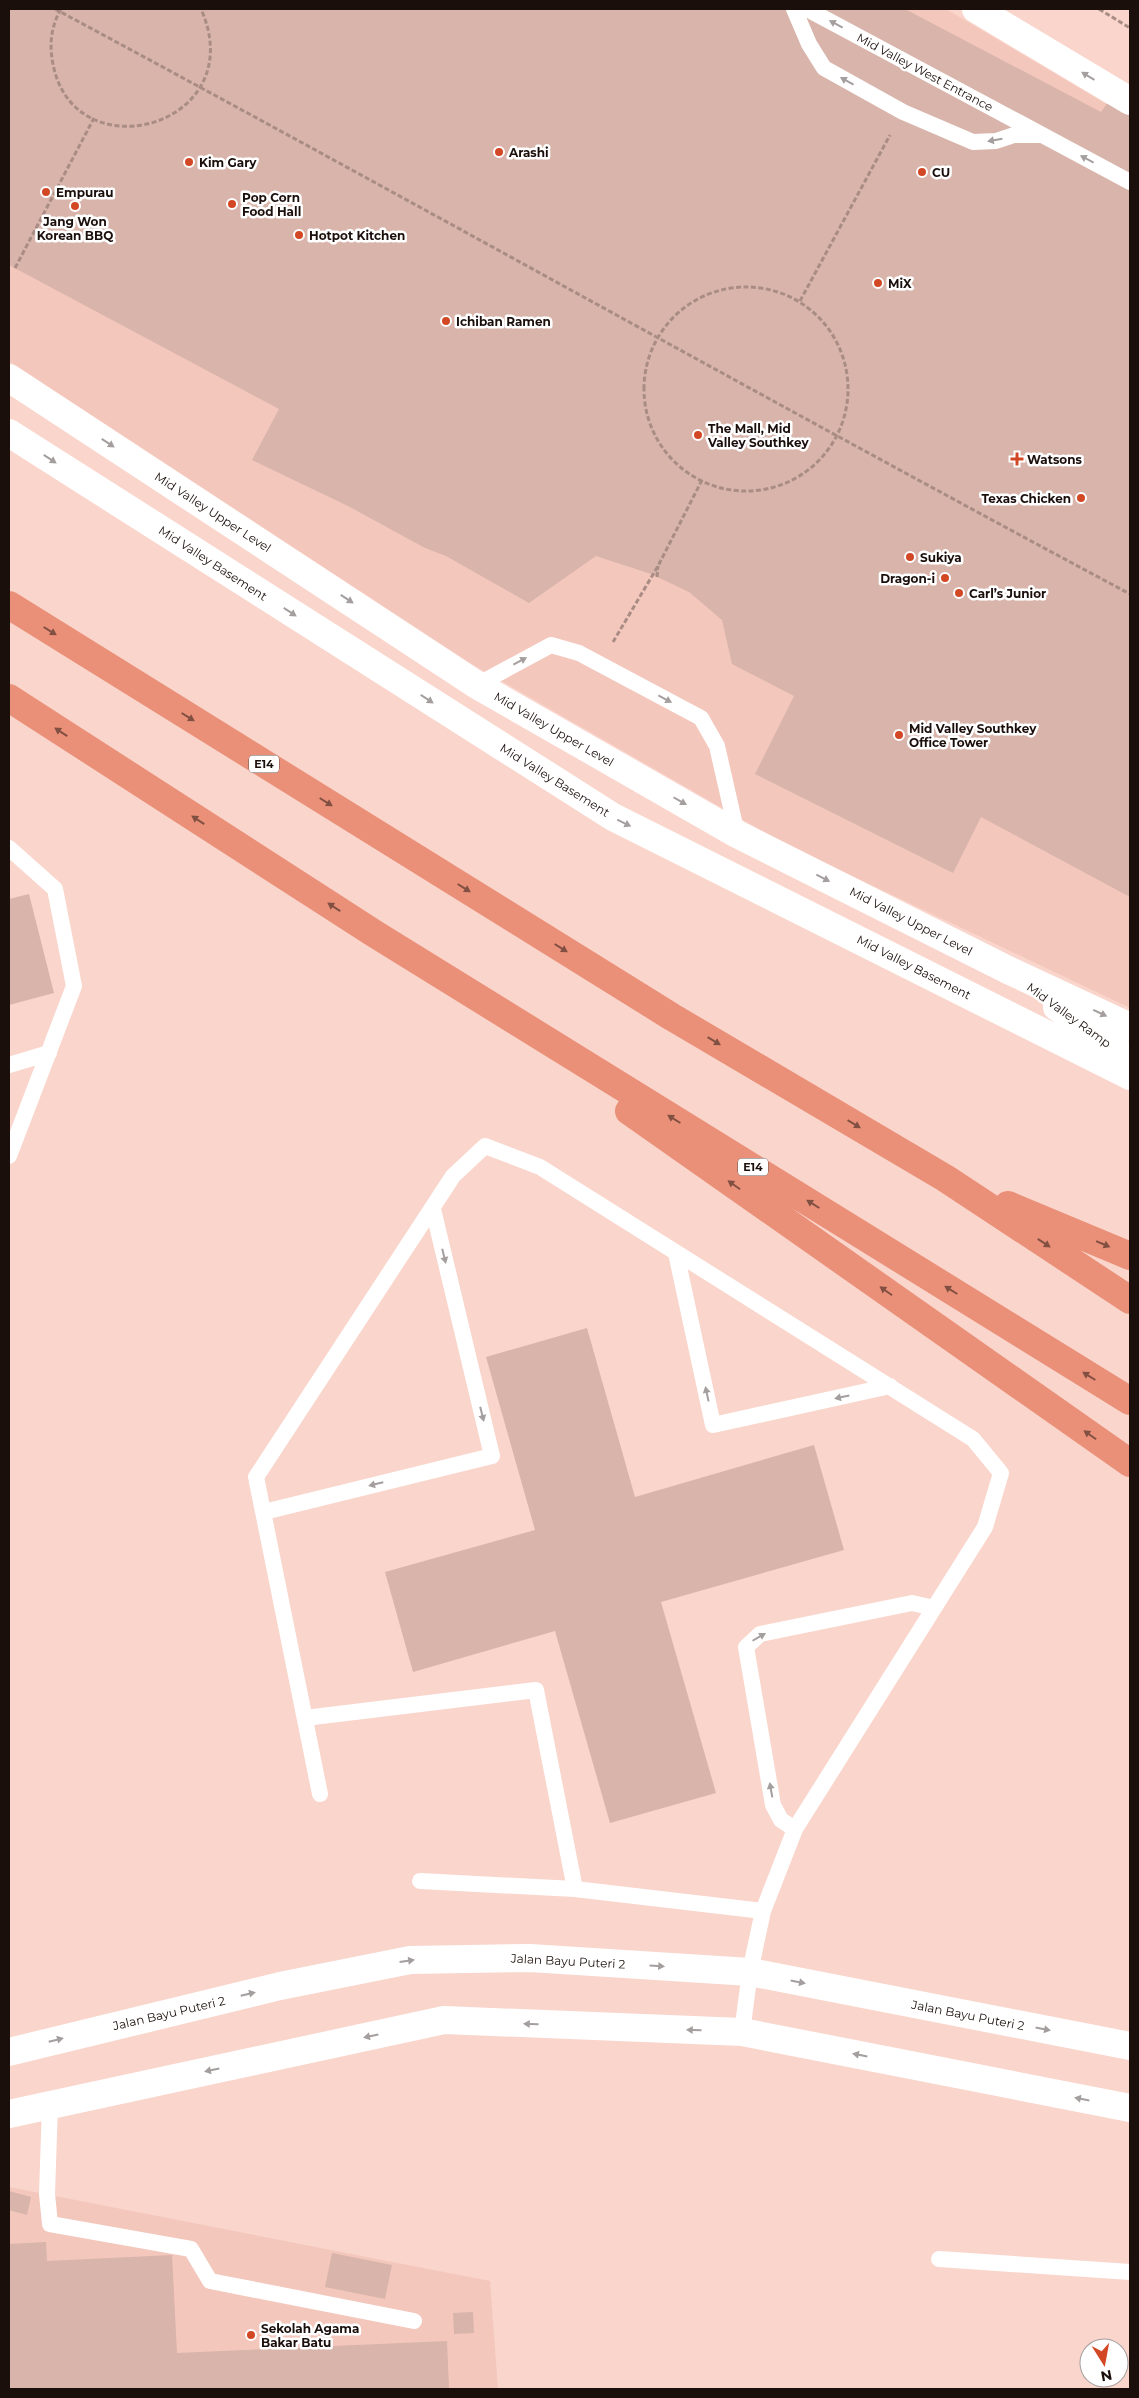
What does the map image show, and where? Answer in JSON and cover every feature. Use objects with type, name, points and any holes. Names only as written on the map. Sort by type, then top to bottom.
[{"type":"highway","name":"E14","points":[[9,605],[672,1016],[945,1178],[1130,1300]]},
{"type":"highway","name":"E14","points":[[9,698],[376,934],[1130,1401]]},
{"type":"highway","points":[[376,934],[1130,1463]]},
{"type":"highway","points":[[945,1178],[1130,1256]]},
{"type":"street","points":[[976,9],[1130,101]]},
{"type":"street","name":"Mid Valley Upper Level","points":[[9,378],[477,684],[737,834],[1008,970],[1130,1027]]},
{"type":"street","name":"Mid Valley Basement","points":[[9,432],[612,817],[1130,1076]]},
{"type":"street","name":"Mid Valley Ramp","points":[[1008,970],[1130,1060]]},
{"type":"street","name":"Jalan Bayu Puteri 2","points":[[9,2052],[280,1986],[410,1960],[530,1958],[750,1972],[1130,2046]]},
{"type":"street","points":[[9,2114],[444,2020],[742,2032],[1130,2108]]},
{"type":"lane","name":"Mid Valley West Entrance","points":[[794,9],[809,44],[824,68],[903,112],[973,142],[996,140],[1014,135],[1043,136]]},
{"type":"lane","name":"Mid Valley West Entrance","points":[[807,9],[1130,182]]},
{"type":"lane","points":[[477,684],[551,644],[579,653],[701,718],[717,746],[737,834]]},
{"type":"lane","points":[[9,848],[55,889],[74,986],[9,1156]]},
{"type":"lane","points":[[9,1064],[48,1053]]},
{"type":"lane","points":[[320,1794],[256,1477],[453,1176],[485,1146],[540,1167],[890,1386],[973,1440],[1000,1473],[985,1527],[795,1829],[763,1910],[750,1972],[742,2032]]},
{"type":"lane","points":[[264,1512],[492,1456],[433,1209]]},
{"type":"lane","points":[[676,1253],[714,1425],[890,1386]]},
{"type":"lane","points":[[795,1829],[781,1820],[773,1805],[746,1646],[760,1634],[912,1603],[934,1608]]},
{"type":"lane","points":[[305,1718],[536,1690],[575,1889]]},
{"type":"lane","points":[[420,1881],[575,1889],[763,1910]]},
{"type":"lane","points":[[50,2105],[47,2194],[50,2224],[191,2249],[210,2281],[414,2321]]},
{"type":"lane","points":[[939,2259],[1130,2272]]},
{"type":"path","points":[[201,9],[207,23],[211,44],[209,64],[200,86],[190,101],[174,114],[155,124],[134,127],[113,125],[94,118],[76,106],[63,91],[54,72],[50,51],[52,30],[58,9],[200,86],[658,336],[837,437],[1130,594]]},
{"type":"path","points":[[1099,9],[1130,28]]},
{"type":"path","points":[[800,301],[903,112]]},
{"type":"path","points":[[15,268],[94,118]]},
{"type":"path","points":[[733,287],[756,287],[779,291],[800,301],[818,315],[833,332],[843,353],[848,375],[849,398],[844,420],[837,437],[820,460],[803,474],[782,484],[760,490],[736,491],[714,486],[702,480],[674,462],[660,444],[650,424],[644,402],[644,379],[648,356],[658,336],[672,318],[690,303],[711,292],[733,287]]},
{"type":"path","points":[[601,665],[658,566],[702,480]]},
{"type":"path","points":[[657,577],[658,566]]},
{"type":"shaded area","name":"The Mall, Mid Valley Southkey","points":[[9,9],[946,9],[1130,118],[1130,1008],[785,844],[470,663],[9,361]]},
{"type":"shaded area","name":"Sekolah Agama Bakar Batu","points":[[9,2187],[490,2281],[498,2389],[9,2389]]},
{"type":"building","name":"The Mall, Mid Valley Southkey","points":[[9,9],[905,9],[1101,112],[1110,99],[1130,111],[1130,897],[981,817],[953,873],[755,774],[794,696],[732,664],[722,620],[689,592],[651,574],[596,556],[529,603],[446,556],[425,548],[348,506],[252,460],[279,409],[9,265]]},
{"type":"building","points":[[29,894],[54,993],[9,1005],[9,899]]},
{"type":"building","points":[[587,1328],[635,1497],[814,1445],[844,1550],[661,1602],[716,1793],[610,1823],[555,1631],[413,1672],[385,1572],[535,1530],[486,1357]]},
{"type":"building","points":[[9,2191],[31,2197],[27,2215],[9,2210]]},
{"type":"building","points":[[46,2242],[47,2261],[172,2255],[177,2353],[447,2341],[449,2388],[9,2389],[9,2244]]},
{"type":"building","points":[[332,2253],[392,2265],[385,2299],[325,2287]]},
{"type":"building","points":[[473,2312],[474,2333],[454,2334],[453,2313]]},
{"type":"place","name":"Arashi","points":[[499,152]]},
{"type":"place","name":"Kim Gary","points":[[189,162]]},
{"type":"place","name":"CU","points":[[922,172]]},
{"type":"place","name":"Empurau","points":[[46,192]]},
{"type":"place","name":"Pop Corn Food Hall","points":[[232,204]]},
{"type":"place","name":"Jang Won Korean BBQ","points":[[75,206]]},
{"type":"place","name":"Hotpot Kitchen","points":[[299,235]]},
{"type":"place","name":"MiX","points":[[878,283]]},
{"type":"place","name":"Ichiban Ramen","points":[[446,321]]},
{"type":"place","name":"The Mall, Mid Valley Southkey","points":[[698,435]]},
{"type":"place","name":"Watsons","points":[[1017,459]]},
{"type":"place","name":"Texas Chicken","points":[[1081,498]]},
{"type":"place","name":"Sukiya","points":[[910,557]]},
{"type":"place","name":"Dragon-i","points":[[945,578]]},
{"type":"place","name":"Carl’s Junior","points":[[959,593]]},
{"type":"place","name":"Mid Valley Southkey Office Tower","points":[[899,735]]},
{"type":"place","name":"Sekolah Agama Bakar Batu","points":[[251,2335]]}]
